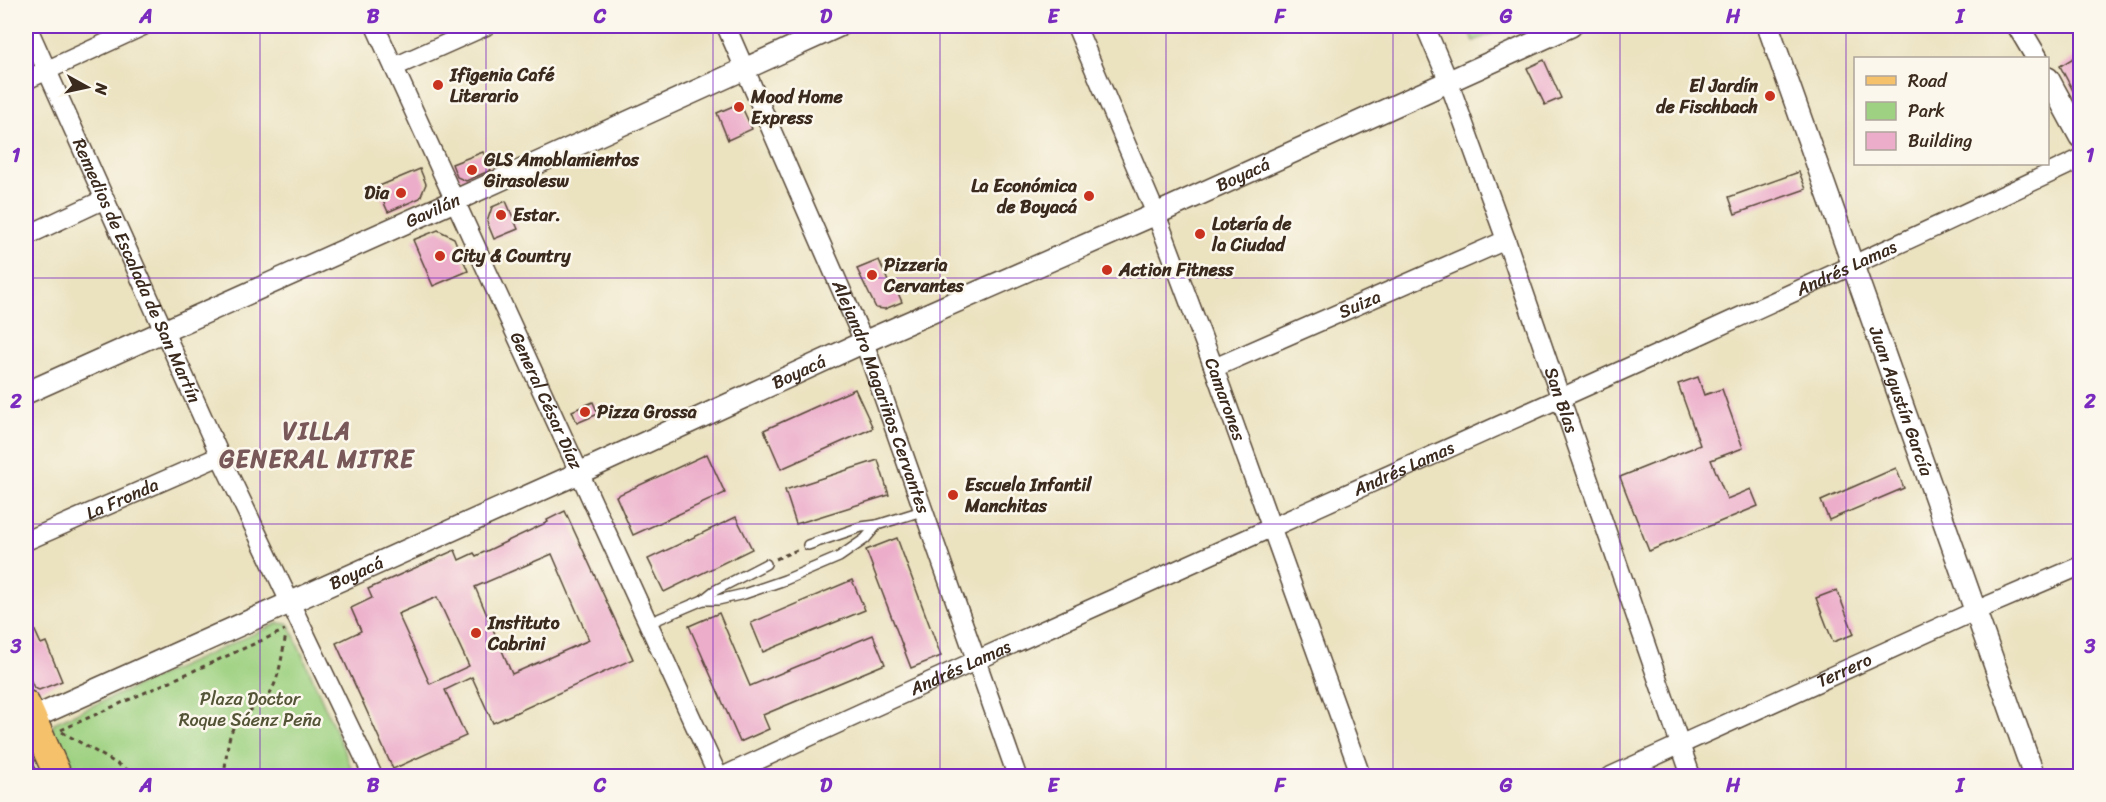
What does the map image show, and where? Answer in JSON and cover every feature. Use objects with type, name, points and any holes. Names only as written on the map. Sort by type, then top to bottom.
[{"type":"main road","points":[[28,715],[58,777]]},
{"type":"street","name":"Remedios de Escalada de San Martín","points":[[27,26],[220,456],[373,777]]},
{"type":"street","points":[[26,80],[144,26]]},
{"type":"street","name":"General César Díaz","points":[[375,26],[718,777]]},
{"type":"street","points":[[394,67],[486,26]]},
{"type":"street","name":"Alejandro Magariños Cervantes","points":[[726,26],[864,342],[1017,777]]},
{"type":"street","name":"Gavilán","points":[[26,393],[839,26]]},
{"type":"street","name":"Camarones","points":[[1076,26],[1156,214],[1214,368],[1361,777]]},
{"type":"street","name":"San Blas","points":[[1425,26],[1448,80],[1506,240],[1691,777]]},
{"type":"street","name":"Boyacá","points":[[28,715],[579,473],[864,342],[1156,214],[1571,26]]},
{"type":"street","name":"Juan Agustín García","points":[[1768,26],[2034,777]]},
{"type":"street","points":[[2019,26],[2036,57]]},
{"type":"street","points":[[2049,80],[2080,137]]},
{"type":"street","name":"Andrés Lamas","points":[[724,777],[976,659],[1854,266],[2080,159]]},
{"type":"street","points":[[26,236],[105,199]]},
{"type":"street","name":"Suiza","points":[[1214,368],[1506,240]]},
{"type":"street","name":"La Fronda","points":[[26,541],[220,456]]},
{"type":"street","name":"Terrero","points":[[1611,777],[1975,611],[2080,566]]},
{"type":"lane","points":[[808,545],[861,527],[877,525],[922,511]]},
{"type":"lane","points":[[703,600],[718,600],[744,594],[785,580],[838,557],[865,539],[877,525]]},
{"type":"lane","points":[[649,623],[703,600],[714,591],[766,564]]},
{"type":"lane","points":[[26,759],[33,777]]},
{"type":"path","points":[[766,564],[808,545]]},
{"type":"path","points":[[287,629],[292,640]]},
{"type":"path","points":[[58,731],[287,629]]},
{"type":"path","points":[[224,777],[232,728],[271,693],[278,673],[287,629]]},
{"type":"path","points":[[58,731],[64,740]]},
{"type":"path","points":[[58,731],[138,777]]},
{"type":"green space","points":[[1452,26],[1511,26],[1474,41],[1467,29],[1457,33]]},
{"type":"green space","name":"Plaza Doctor Roque Sáenz Peña","points":[[278,623],[289,624],[355,776],[69,776],[50,737],[54,723]]},
{"type":"building","points":[[2080,54],[2080,104],[2060,66]]},
{"type":"building","points":[[1544,60],[1561,98],[1545,105],[1527,68]]},
{"type":"building","points":[[740,103],[752,129],[728,140],[717,113]]},
{"type":"building","name":"GLS Amoblamientos Girasolesw","points":[[483,152],[491,170],[466,181],[457,177],[452,164]]},
{"type":"building","name":"Dia","points":[[420,169],[426,184],[420,198],[388,212],[377,187]]},
{"type":"building","points":[[1799,172],[1806,189],[1735,214],[1729,197]]},
{"type":"building","name":"Estar.","points":[[506,201],[518,229],[494,239],[487,222],[492,207]]},
{"type":"building","name":"City & Country","points":[[438,230],[454,238],[468,271],[433,286],[413,240]]},
{"type":"building","points":[[879,260],[890,286],[894,284],[902,302],[885,309],[876,308],[857,269]]},
{"type":"building","points":[[1698,377],[1704,395],[1722,389],[1743,448],[1711,460],[1727,499],[1751,489],[1758,506],[1649,551],[1620,477],[1700,445],[1678,384]]},
{"type":"building","points":[[855,389],[873,428],[781,469],[764,430]]},
{"type":"building","name":"Pizza Grossa","points":[[593,402],[598,414],[577,423],[572,411]]},
{"type":"building","points":[[707,454],[725,493],[633,535],[616,496]]},
{"type":"building","points":[[878,460],[889,495],[796,524],[785,490]]},
{"type":"building","points":[[1896,468],[1904,488],[1829,520],[1821,501]]},
{"type":"building","name":"Instituto Cabrini","points":[[565,511],[633,659],[493,723],[472,677],[445,690],[466,736],[393,769],[336,643],[361,631],[351,608],[372,598],[368,589],[455,550],[459,560],[474,553],[476,556],[548,522],[547,520]],"holes":[[[552,554],[589,640],[512,674],[475,587]],[[437,597],[469,666],[430,684],[398,614]]]},
{"type":"building","points":[[736,517],[752,549],[664,592],[648,559]]},
{"type":"building","points":[[897,538],[941,656],[911,668],[866,550]]},
{"type":"building","points":[[852,580],[865,610],[763,652],[751,623]]},
{"type":"building","points":[[1837,590],[1854,634],[1833,642],[1816,598]]},
{"type":"building","points":[[26,611],[41,644],[46,642],[62,681],[39,690],[34,688],[26,669]]},
{"type":"building","points":[[719,613],[750,686],[873,635],[885,664],[763,715],[769,729],[740,742],[689,626]]},
{"type":"place","name":"Ifigenia Café Literario","points":[[438,85]]},
{"type":"place","name":"El Jardín de Fischbach","points":[[1770,96]]},
{"type":"place","name":"Mood Home Express","points":[[739,107]]},
{"type":"place","name":"GLS Amoblamientos Girasolesw","points":[[472,170]]},
{"type":"place","name":"Dia","points":[[401,193]]},
{"type":"place","name":"La Económica de Boyacá","points":[[1089,196]]},
{"type":"place","name":"Estar.","points":[[501,215]]},
{"type":"place","name":"Lotería de la Ciudad","points":[[1200,234]]},
{"type":"place","name":"City & Country","points":[[440,256]]},
{"type":"place","name":"Action Fitness","points":[[1107,270]]},
{"type":"place","name":"Pizzeria Cervantes","points":[[872,275]]},
{"type":"place","name":"Pizza Grossa","points":[[585,412]]},
{"type":"place","name":"Escuela Infantil Manchitas","points":[[953,495]]},
{"type":"place","name":"Instituto Cabrini","points":[[476,633]]},
{"type":"district","name":"VILLA GENERAL MITRE","points":[[317,445]]}]
